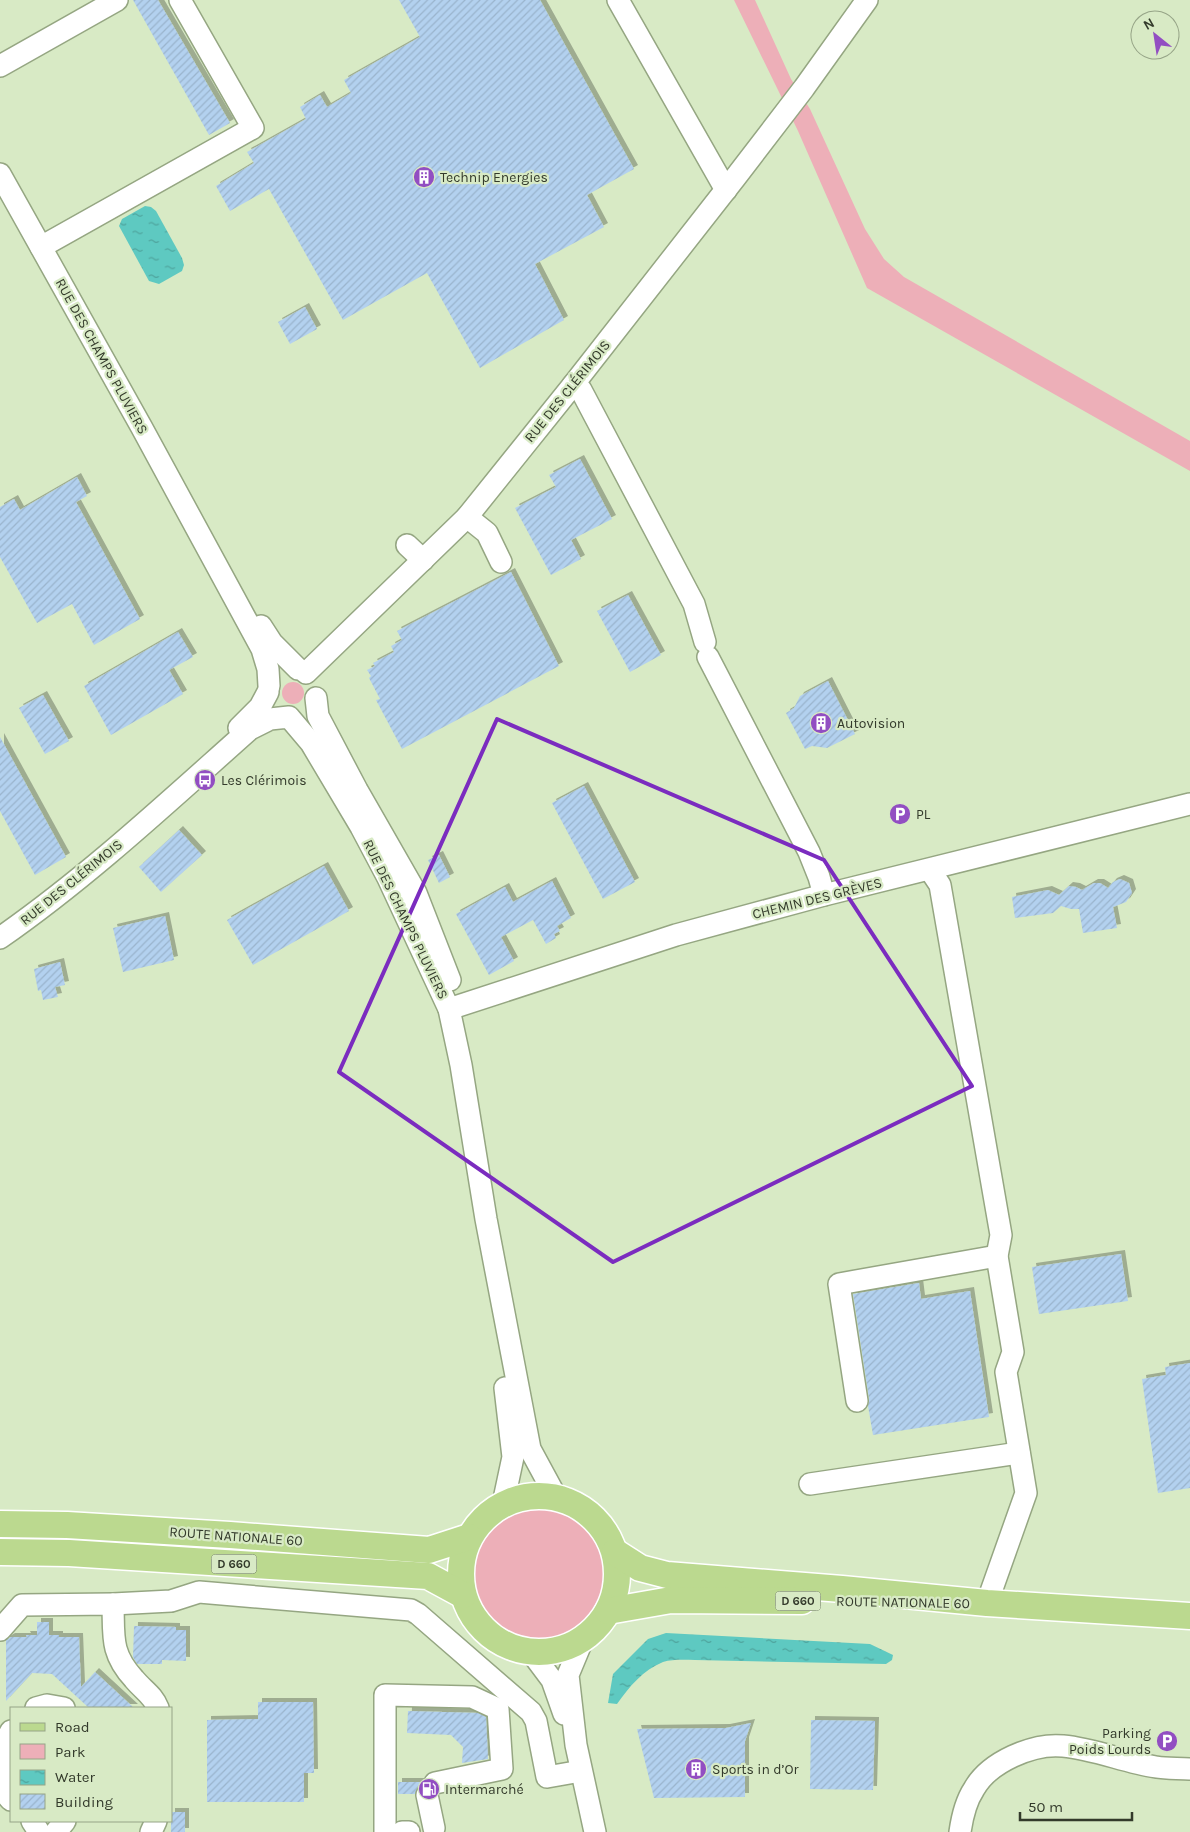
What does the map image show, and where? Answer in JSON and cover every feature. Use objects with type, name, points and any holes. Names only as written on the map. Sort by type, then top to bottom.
[{"type":"main road","points":[[529,1496],[556,1497],[582,1508],[602,1527],[615,1552],[617,1582],[608,1610],[597,1626],[583,1639],[558,1650],[531,1652],[501,1642],[478,1622],[463,1595],[461,1566],[469,1537],[484,1518],[503,1504],[529,1496]]},
{"type":"main road","name":"ROUTE NATIONALE 60","points":[[0,1524],[67,1525],[220,1534],[429,1550],[469,1537]]},
{"type":"main road","name":"ROUTE NATIONALE 60","points":[[0,1552],[69,1554],[428,1576],[463,1595]]},
{"type":"main road","name":"ROUTE NATIONALE 60","points":[[615,1552],[640,1568],[667,1574],[988,1603],[1190,1616]]},
{"type":"main road","name":"ROUTE NATIONALE 60","points":[[608,1610],[671,1600],[988,1603]]},
{"type":"street","points":[[0,66],[117,0]]},
{"type":"street","points":[[41,247],[253,128],[180,0]]},
{"type":"street","points":[[618,0],[726,190]]},
{"type":"street","name":"RUE DES CLÉRIMOIS","points":[[302,671],[467,517],[726,190],[804,88],[867,0]]},
{"type":"street","name":"RUE DES CHAMPS PLUVIERS","points":[[0,174],[262,649],[268,669],[269,689]]},
{"type":"street","points":[[573,385],[581,390],[694,604],[707,649],[809,852],[819,876],[824,895]]},
{"type":"street","points":[[467,517],[487,533],[501,562]]},
{"type":"street","name":"RUE DES CHAMPS PLUVIERS","points":[[202,538],[272,643],[302,671]]},
{"type":"street","points":[[407,545],[423,560]]},
{"type":"street","points":[[284,670],[302,671],[315,684],[316,698],[310,710],[304,714],[289,717],[275,710],[269,698],[269,689],[277,674],[284,670]]},
{"type":"street","name":"RUE DES CLÉRIMOIS","points":[[142,825],[260,707],[269,689]]},
{"type":"street","name":"RUE DES CHAMPS PLUVIERS","points":[[316,698],[318,716],[357,790],[416,893],[453,987],[449,1009]]},
{"type":"street","name":"RUE DES CHAMPS PLUVIERS","points":[[289,717],[311,743],[361,827],[388,878],[449,1009]]},
{"type":"street","name":"RUE DES CLÉRIMOIS","points":[[0,938],[42,908],[142,825],[250,730],[270,719],[289,717]]},
{"type":"street","name":"CHEMIN DES GRÈVES","points":[[449,1009],[676,935],[824,895],[1190,804]]},
{"type":"street","points":[[930,870],[940,885],[1001,1235],[997,1256],[1013,1352],[1006,1372],[1026,1493],[988,1603]]},
{"type":"street","points":[[449,1009],[461,1065],[486,1219],[530,1449],[556,1497]]},
{"type":"street","points":[[486,1219],[513,1457],[503,1504]]},
{"type":"street","points":[[858,1401],[839,1284],[997,1256]]},
{"type":"street","points":[[810,1484],[1019,1453]]},
{"type":"street","points":[[0,1630],[22,1605],[171,1601],[199,1592],[412,1610],[531,1712],[536,1721],[547,1777],[581,1771]]},
{"type":"street","points":[[113,1604],[113,1635],[117,1656],[133,1679],[154,1699],[158,1707]]},
{"type":"street","points":[[583,1639],[568,1675],[576,1745],[595,1832]]},
{"type":"street","points":[[531,1652],[552,1680],[576,1745]]},
{"type":"street","points":[[385,1832],[385,1695],[472,1697],[498,1709],[502,1769],[431,1789],[434,1828]]},
{"type":"street","points":[[40,1707],[47,1705],[58,1707]]},
{"type":"street","points":[[10,1733],[4,1748],[2,1787],[10,1799]]},
{"type":"street","points":[[960,1832],[961,1821],[974,1788],[992,1768],[1028,1749],[1061,1746],[1101,1753],[1156,1767],[1190,1769]]},
{"type":"street","points":[[56,1832],[56,1829],[64,1822]]},
{"type":"street","points":[[402,1832],[409,1832]]},
{"type":"highlighted area","points":[[497,719],[824,860],[972,1086],[613,1262],[339,1072]]},
{"type":"green space","points":[[734,0],[755,0],[791,79],[810,109],[865,229],[884,259],[904,277],[1190,441],[1190,471],[867,288],[798,131]]},
{"type":"green space","points":[[293,682],[303,689],[304,693],[297,703],[293,704],[283,697],[282,693],[289,683]]},
{"type":"green space","points":[[539,1505],[565,1510],[587,1525],[602,1547],[607,1573],[602,1599],[587,1621],[565,1636],[539,1641],[513,1636],[491,1621],[476,1599],[471,1573],[476,1547],[491,1525],[513,1510]]},
{"type":"water","points":[[145,206],[151,207],[156,211],[184,265],[182,271],[159,284],[149,281],[119,226],[122,219]]},
{"type":"water","points":[[666,1633],[870,1644],[893,1655],[892,1660],[886,1664],[667,1661],[656,1665],[643,1674],[617,1704],[608,1703],[613,1674],[648,1639]]},
{"type":"building","points":[[133,0],[158,0],[230,123],[209,135]]},
{"type":"building","name":"Technip Energies","points":[[399,0],[540,0],[634,169],[587,195],[604,227],[535,264],[564,320],[480,368],[427,273],[343,320],[269,189],[230,211],[216,186],[254,163],[247,152],[306,119],[300,107],[320,95],[327,107],[351,93],[344,80],[420,37]]},
{"type":"building","points":[[305,307],[317,329],[290,344],[278,322]]},
{"type":"building","points":[[580,459],[612,519],[571,540],[581,559],[551,575],[515,508],[556,487],[549,475]]},
{"type":"building","points":[[77,477],[87,496],[76,502],[140,619],[94,645],[72,604],[37,623],[0,557],[0,507],[14,499],[20,510]]},
{"type":"building","points":[[511,572],[559,666],[402,749],[376,700],[380,699],[367,670],[375,666],[373,663],[394,652],[391,646],[402,640],[397,631]]},
{"type":"building","points":[[628,595],[661,655],[630,672],[597,611]]},
{"type":"building","points":[[178,632],[193,657],[169,670],[183,694],[111,735],[84,686]]},
{"type":"building","name":"Autovision","points":[[828,681],[855,734],[827,748],[812,746],[805,749],[786,713],[794,708],[800,696]]},
{"type":"building","points":[[43,695],[69,741],[45,754],[19,708]]},
{"type":"building","points":[[0,737],[66,857],[35,875],[0,811]]},
{"type":"building","points":[[584,786],[635,882],[603,899],[552,803]]},
{"type":"building","points":[[179,830],[202,855],[161,892],[139,867]]},
{"type":"building","points":[[439,855],[450,877],[439,883],[428,860]]},
{"type":"building","points":[[324,866],[349,911],[253,965],[227,920]]},
{"type":"building","points":[[1120,879],[1129,883],[1132,893],[1126,902],[1113,907],[1117,928],[1083,933],[1079,909],[1061,906],[1053,913],[1015,918],[1012,897],[1048,890],[1059,895],[1069,886],[1082,890],[1094,883],[1100,883],[1108,888],[1113,882]]},
{"type":"building","points":[[552,881],[571,918],[557,926],[560,931],[554,934],[556,938],[546,944],[533,920],[501,937],[514,961],[489,975],[456,914],[505,887],[513,902]]},
{"type":"building","points":[[165,916],[174,960],[123,972],[113,928]]},
{"type":"building","points":[[60,962],[65,985],[55,987],[58,997],[43,1000],[41,990],[38,991],[34,969]]},
{"type":"building","points":[[1121,1254],[1128,1301],[1039,1314],[1032,1267]]},
{"type":"building","points":[[919,1283],[921,1299],[970,1291],[989,1417],[873,1435],[853,1294]]},
{"type":"building","points":[[1190,1363],[1190,1488],[1158,1493],[1142,1379],[1166,1375],[1165,1367]]},
{"type":"building","points":[[37,1622],[49,1622],[49,1635],[79,1637],[81,1687],[95,1672],[133,1707],[88,1707],[52,1674],[32,1673],[6,1701],[6,1640],[11,1637],[37,1635]]},
{"type":"building","points":[[134,1626],[176,1627],[176,1630],[186,1630],[186,1661],[162,1660],[162,1664],[137,1664],[133,1657]]},
{"type":"building","points":[[258,1702],[313,1702],[314,1773],[304,1773],[304,1802],[207,1802],[207,1720],[258,1719]]},
{"type":"building","points":[[408,1711],[478,1713],[486,1717],[488,1759],[462,1763],[463,1747],[451,1735],[407,1733]]},
{"type":"building","points":[[811,1720],[875,1721],[873,1790],[810,1789]]},
{"type":"building","name":"Sports in d’Or","points":[[751,1723],[745,1741],[745,1797],[654,1798],[637,1729],[726,1728]]},
{"type":"building","points":[[398,1782],[423,1782],[418,1786],[415,1794],[398,1794]]},
{"type":"building","points":[[172,1812],[185,1812],[185,1832],[171,1832]]},
{"type":"place","name":"Technip Energies","points":[[424,177]]},
{"type":"place","name":"Autovision","points":[[821,723]]},
{"type":"place","name":"Les Clérimois","points":[[205,780]]},
{"type":"place","name":"PL","points":[[900,814]]},
{"type":"place","name":"Parking Poids Lourds","points":[[1167,1741]]},
{"type":"place","name":"Sports in d’Or","points":[[696,1769]]},
{"type":"place","name":"Intermarché","points":[[429,1789]]}]
